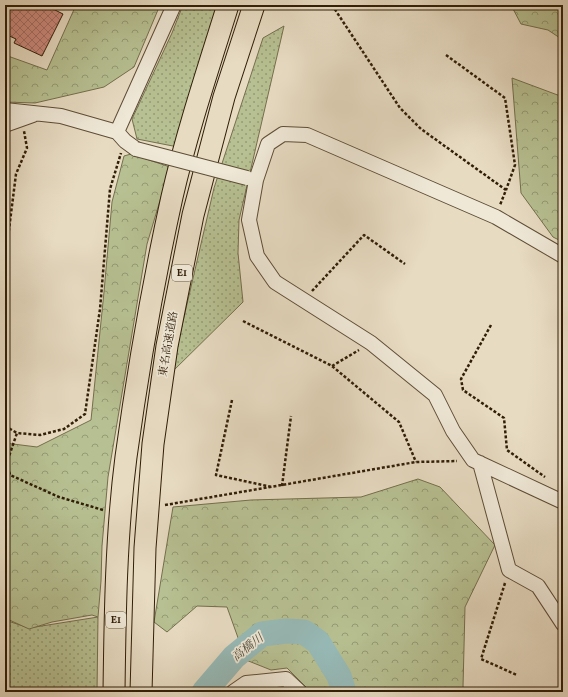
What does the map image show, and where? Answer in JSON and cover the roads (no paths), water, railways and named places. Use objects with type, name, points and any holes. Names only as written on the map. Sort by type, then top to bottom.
[{"type":"highway","name":"E1","points":[[114,692],[118,548],[126,458],[152,291],[173,196],[200,91],[228,5]]},
{"type":"highway","name":"東名高速道路","points":[[141,692],[145,548],[153,444],[167,346],[190,230],[224,97],[254,5]]},
{"type":"street","points":[[121,136],[174,5]]},
{"type":"street","points":[[5,110],[61,116],[121,136],[136,150],[251,179]]},
{"type":"street","points":[[5,125],[39,113]]},
{"type":"street","points":[[563,256],[496,217],[307,135],[283,134],[268,144],[251,179],[249,220],[257,256],[275,282],[372,343],[435,395],[453,431],[476,462],[509,570],[538,586],[563,624]]},
{"type":"street","points":[[476,462],[563,502]]},
{"type":"street","points":[[233,692],[246,683],[286,680],[300,692]]},
{"type":"waterway","name":"高橋川","points":[[204,692],[234,657],[262,634],[286,631],[304,632],[318,642],[339,676],[344,692]]}]
